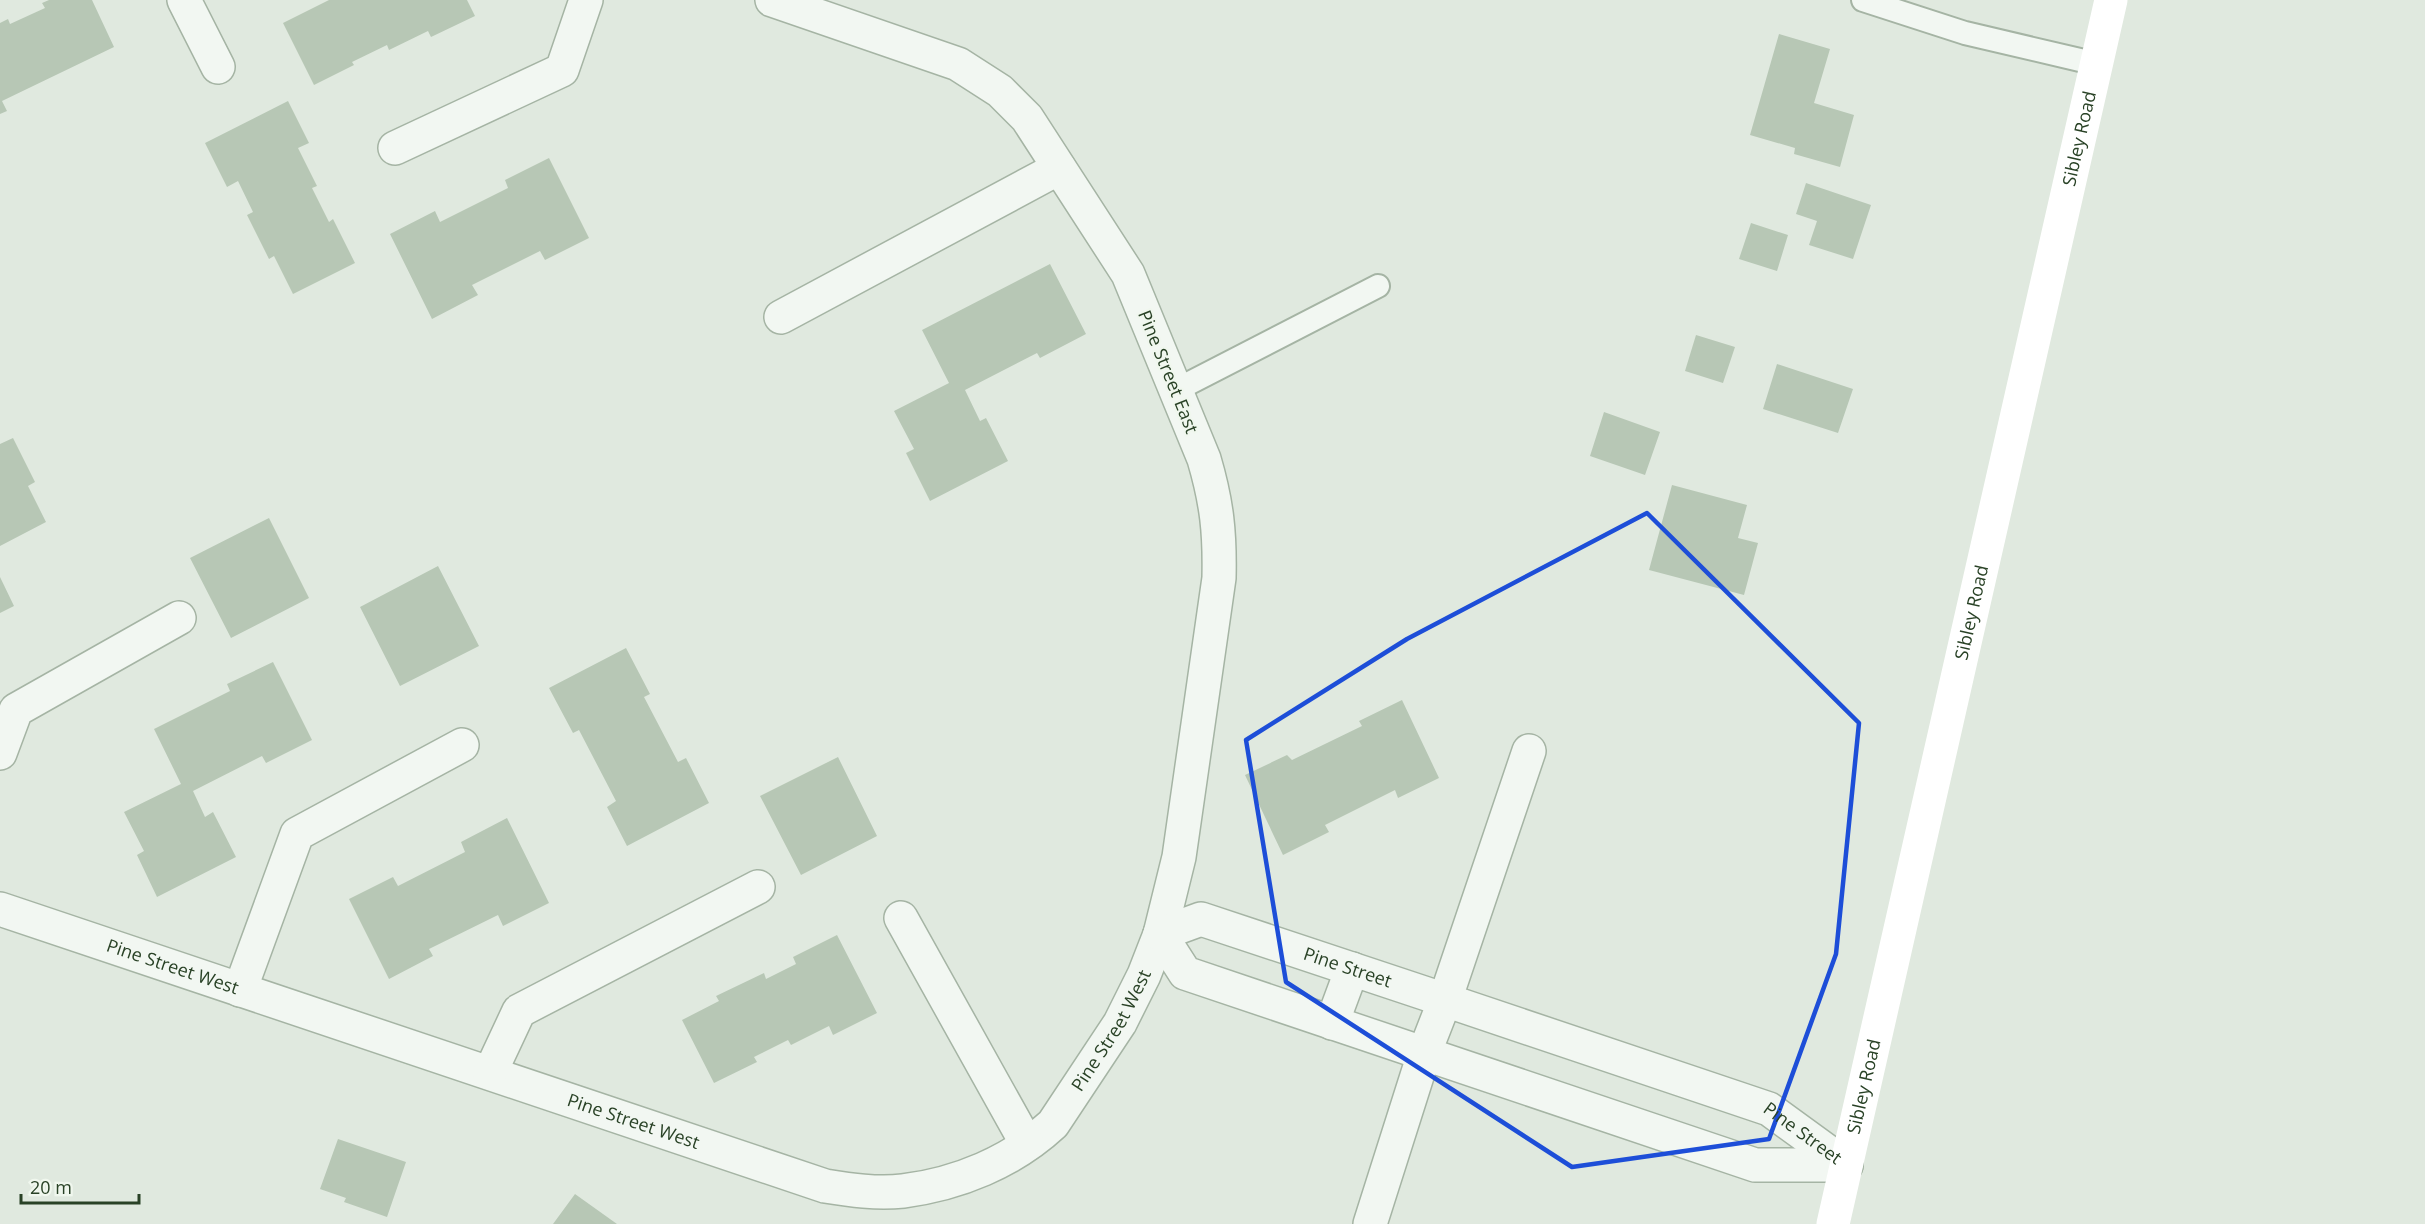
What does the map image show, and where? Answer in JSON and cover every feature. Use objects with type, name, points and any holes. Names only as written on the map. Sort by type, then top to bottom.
[{"type":"main road","name":"Sibley Road","points":[[1833,1224],[2111,0]]},
{"type":"street","points":[[184,0],[218,67]]},
{"type":"street","points":[[395,148],[562,70],[586,0]]},
{"type":"street","name":"Pine Street East","points":[[772,0],[958,64],[1000,91],[1027,118],[1128,274],[1204,459],[1214,490],[1220,534],[1220,578],[1179,857],[1160,934]]},
{"type":"street","points":[[781,317],[1059,168]]},
{"type":"street","points":[[0,753],[16,710],[179,618]]},
{"type":"street","points":[[240,990],[297,834],[462,745]]},
{"type":"street","points":[[1370,1224],[1424,1054],[1529,751]]},
{"type":"street","points":[[490,1073],[519,1011],[758,887]]},
{"type":"street","name":"Pine Street West","points":[[0,909],[793,1177],[825,1186],[857,1191],[902,1191],[955,1180],[996,1164],[1053,1124],[1120,1023],[1144,975],[1160,934]]},
{"type":"street","points":[[901,918],[1027,1144]]},
{"type":"street","name":"Pine Street","points":[[1201,919],[1769,1109],[1846,1165],[1755,1164],[1185,974],[1160,934],[1201,919]]},
{"type":"street","points":[[1332,1023],[1352,969]]},
{"type":"lane","points":[[1863,0],[1965,33],[2097,64]]},
{"type":"lane","points":[[1176,390],[1377,286]]},
{"type":"highlighted area","points":[[1647,513],[1859,723],[1836,954],[1769,1139],[1572,1167],[1286,982],[1246,740],[1407,639]]},
{"type":"building","points":[[49,0],[92,0],[114,47],[2,101],[7,111],[0,114],[0,23],[8,19],[10,24],[45,8],[42,3]]},
{"type":"building","points":[[329,0],[467,0],[475,16],[431,37],[428,31],[389,50],[387,45],[352,62],[354,65],[314,85],[283,23]]},
{"type":"building","points":[[1779,34],[1830,49],[1814,103],[1854,115],[1840,167],[1794,154],[1795,148],[1750,135]]},
{"type":"building","points":[[288,101],[309,143],[298,148],[317,186],[312,188],[329,222],[333,219],[355,263],[293,294],[274,256],[269,259],[247,215],[253,212],[238,181],[227,187],[205,143]]},
{"type":"building","points":[[549,158],[589,238],[545,260],[540,251],[472,285],[478,295],[432,319],[390,234],[435,211],[440,222],[508,188],[505,180]]},
{"type":"building","points":[[1806,183],[1871,205],[1853,259],[1809,245],[1817,221],[1796,214]]},
{"type":"building","points":[[1751,223],[1788,235],[1777,271],[1739,259]]},
{"type":"building","points":[[1050,264],[1086,334],[1040,358],[1037,353],[965,390],[980,421],[986,418],[1008,461],[930,501],[906,453],[914,449],[894,411],[949,383],[922,330]]},
{"type":"building","points":[[1696,335],[1735,347],[1723,383],[1685,371]]},
{"type":"building","points":[[1777,364],[1853,389],[1838,433],[1763,409]]},
{"type":"building","points":[[1604,412],[1660,432],[1645,475],[1590,456]]},
{"type":"building","points":[[13,438],[35,482],[28,486],[46,522],[0,546],[0,444]]},
{"type":"building","points":[[1672,485],[1747,505],[1738,538],[1758,543],[1744,595],[1649,570]]},
{"type":"building","points":[[269,518],[309,598],[231,638],[190,558]]},
{"type":"building","points":[[438,566],[479,646],[400,686],[360,607]]},
{"type":"building","points":[[0,577],[14,606],[0,613]]},
{"type":"building","points":[[626,648],[650,694],[644,697],[678,762],[686,758],[709,803],[627,846],[607,807],[616,801],[579,730],[573,733],[549,688]]},
{"type":"building","points":[[273,662],[312,740],[266,763],[262,756],[193,791],[205,817],[213,812],[236,857],[157,897],[137,855],[144,851],[124,812],[181,784],[154,729],[230,691],[227,684]]},
{"type":"building","points":[[1402,700],[1439,778],[1398,798],[1395,790],[1325,825],[1329,832],[1283,855],[1245,775],[1287,755],[1292,760],[1362,726],[1359,721]]},
{"type":"building","points":[[838,757],[877,836],[801,875],[760,796]]},
{"type":"building","points":[[507,818],[549,903],[503,926],[498,915],[429,949],[433,956],[389,979],[349,899],[393,877],[398,886],[465,852],[461,842]]},
{"type":"building","points":[[837,935],[877,1013],[833,1035],[829,1026],[791,1045],[788,1040],[754,1057],[757,1062],[714,1083],[682,1020],[719,1001],[716,996],[764,973],[766,979],[796,964],[793,957]]},
{"type":"building","points":[[338,1139],[406,1162],[387,1217],[344,1202],[346,1198],[320,1189]]},
{"type":"building","points":[[575,1194],[617,1224],[553,1224]]}]
